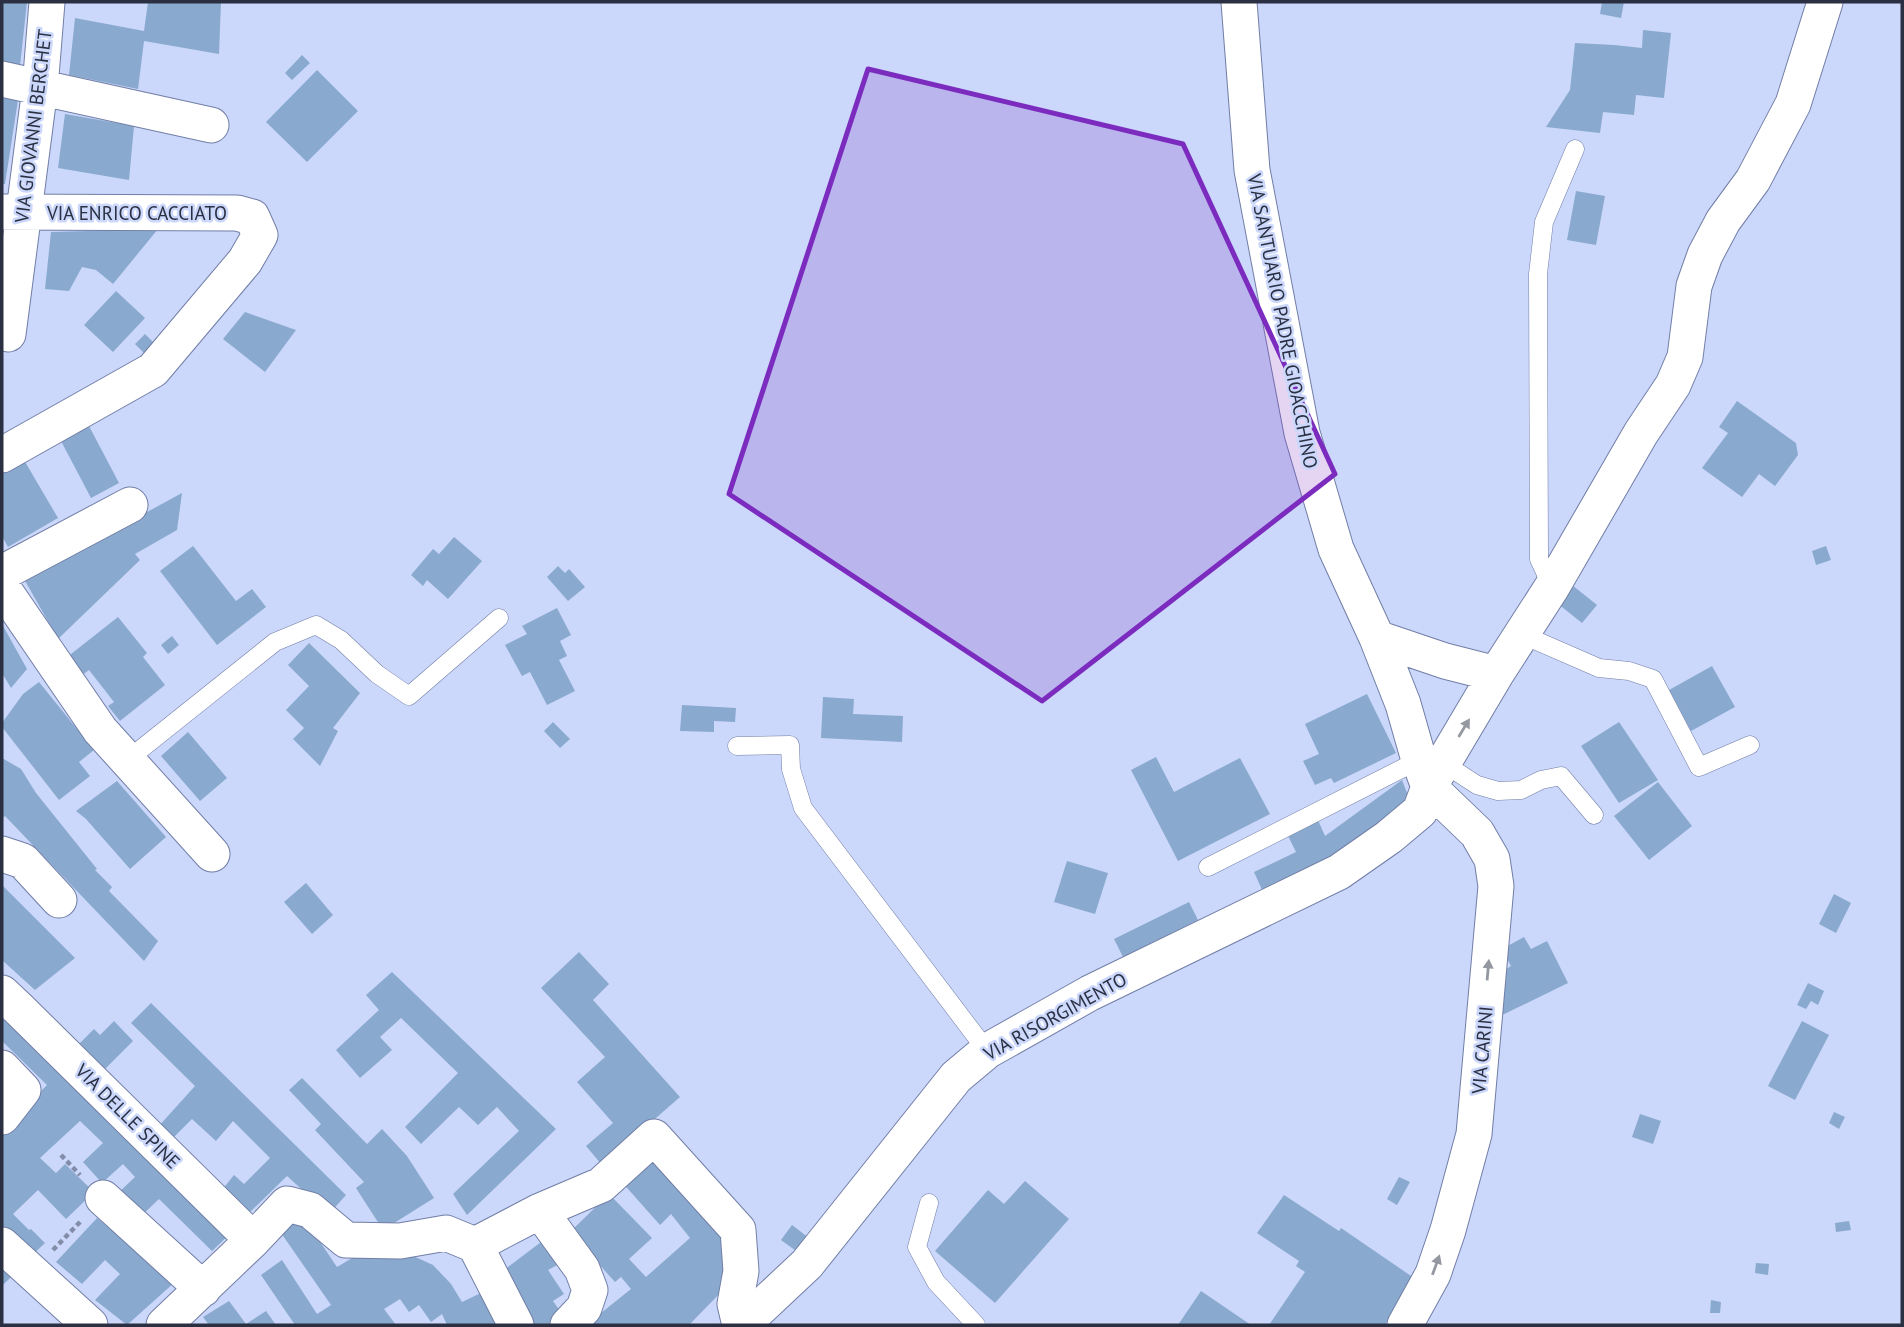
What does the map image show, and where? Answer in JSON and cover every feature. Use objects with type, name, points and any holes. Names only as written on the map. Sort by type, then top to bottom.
[{"type":"street","name":"VIA GIOVANNI BERCHET","points":[[8,334],[13,212],[40,88],[47,2]]},
{"type":"street","name":"VIA SANTUARIO PADRE GIOACCHINO","points":[[1239,2],[1252,170],[1302,432],[1336,549],[1377,638],[1430,770]]},
{"type":"street","name":"VIA RISORGIMENTO","points":[[741,1325],[807,1264],[956,1077],[987,1051],[1090,993],[1339,872],[1389,837],[1420,811],[1430,770],[1552,587],[1673,385],[1685,357],[1694,286],[1704,255],[1723,221],[1753,180],[1793,104],[1825,2]]},
{"type":"street","points":[[2,79],[211,125]]},
{"type":"street","name":"VIA ENRICO CACCIATO","points":[[2,455],[153,370],[245,261],[260,235],[252,217],[237,213],[13,212]]},
{"type":"street","points":[[2,573],[130,505]]},
{"type":"street","points":[[2,587],[100,730],[212,854]]},
{"type":"street","points":[[1377,638],[1445,661],[1496,674]]},
{"type":"street","name":"VIA CARINI","points":[[1405,1325],[1433,1274],[1474,1134],[1496,886],[1492,859],[1477,833],[1430,770]]},
{"type":"street","points":[[2,854],[23,861],[59,900]]},
{"type":"street","name":"VIA DELLE SPINE","points":[[2,993],[253,1240]]},
{"type":"street","points":[[2,1068],[23,1090],[2,1117]]},
{"type":"street","points":[[475,1245],[540,1211],[601,1185],[654,1137],[738,1230],[741,1271],[735,1304],[741,1325]]},
{"type":"street","points":[[103,1198],[203,1289]]},
{"type":"street","points":[[164,1325],[287,1204],[310,1210],[346,1240],[400,1241],[446,1233],[475,1245],[516,1325]]},
{"type":"street","points":[[540,1211],[582,1269],[590,1290],[584,1308],[568,1325]]},
{"type":"street","points":[[2,1245],[90,1325]]},
{"type":"lane","points":[[1552,587],[1539,559],[1538,274],[1544,222],[1575,149]]},
{"type":"lane","points":[[127,761],[275,642],[316,625],[341,640],[377,674],[410,696],[499,618]]},
{"type":"lane","points":[[1521,634],[1599,668],[1629,671],[1653,679],[1699,767],[1750,745]]},
{"type":"lane","points":[[737,746],[790,746],[791,769],[803,808],[987,1051]]},
{"type":"lane","points":[[1208,867],[1430,770],[1498,792],[1521,790],[1541,780],[1561,776],[1594,815]]},
{"type":"lane","points":[[929,1203],[917,1247],[936,1282],[976,1325]]},
{"type":"path","points":[[33,1272],[103,1198]]},
{"type":"highlighted area","points":[[868,69],[1183,144],[1335,474],[1042,701],[729,494]]},
{"type":"building","points":[[2,2],[27,2],[20,66],[2,61]]},
{"type":"building","points":[[148,2],[221,2],[219,54],[144,41],[138,89],[69,75],[75,18],[144,31]]},
{"type":"building","points":[[1602,2],[1624,2],[1621,18],[1600,14]]},
{"type":"building","points":[[1643,30],[1671,33],[1664,98],[1636,95],[1634,115],[1603,112],[1600,133],[1546,127],[1570,90],[1575,43],[1642,48]]},
{"type":"building","points":[[302,55],[310,63],[292,80],[285,73]]},
{"type":"building","points":[[317,70],[358,111],[307,162],[266,122]]},
{"type":"building","points":[[2,96],[18,100],[5,184],[2,184]]},
{"type":"building","points":[[65,114],[134,126],[129,180],[58,168]]},
{"type":"building","points":[[1576,191],[1605,196],[1596,245],[1567,240]]},
{"type":"building","points":[[158,229],[113,284],[96,270],[82,267],[69,291],[45,289],[51,232]]},
{"type":"building","points":[[116,291],[145,318],[113,352],[84,325]]},
{"type":"building","points":[[245,312],[296,330],[265,372],[223,339]]},
{"type":"building","points":[[145,334],[154,343],[144,353],[135,344]]},
{"type":"building","points":[[1737,401],[1796,443],[1798,455],[1775,486],[1759,474],[1742,497],[1702,468],[1728,433],[1719,427]]},
{"type":"building","points":[[89,426],[119,483],[91,498],[61,441]]},
{"type":"building","points":[[24,460],[58,518],[8,547],[2,536],[2,473]]},
{"type":"building","points":[[182,493],[177,530],[135,554],[140,560],[58,639],[24,579]]},
{"type":"building","points":[[454,537],[482,561],[448,599],[427,580],[423,586],[411,575],[433,549],[439,554]]},
{"type":"building","points":[[193,546],[236,601],[252,589],[266,607],[217,645],[160,571]]},
{"type":"building","points":[[1826,546],[1831,560],[1816,565],[1812,551]]},
{"type":"building","points":[[558,566],[565,573],[569,569],[585,587],[568,601],[547,577]]},
{"type":"building","points":[[1572,585],[1597,605],[1582,623],[1557,603]]},
{"type":"building","points":[[557,608],[571,635],[560,641],[567,656],[559,660],[575,691],[547,705],[530,672],[522,676],[505,645],[527,634],[522,626]]},
{"type":"building","points":[[118,617],[147,653],[143,657],[165,685],[120,721],[108,706],[114,702],[89,670],[81,676],[66,658]]},
{"type":"building","points":[[2,624],[27,669],[11,688],[2,673]]},
{"type":"building","points":[[172,636],[179,645],[168,654],[161,645]]},
{"type":"building","points":[[309,643],[360,693],[333,728],[338,731],[320,766],[293,739],[304,728],[286,710],[309,686],[288,665]]},
{"type":"building","points":[[1712,666],[1735,707],[1691,731],[1669,690]]},
{"type":"building","points":[[39,682],[94,750],[79,762],[90,776],[59,800],[2,727],[2,723],[23,694]]},
{"type":"building","points":[[1367,694],[1396,753],[1334,783],[1331,778],[1315,785],[1303,761],[1319,754],[1305,724]]},
{"type":"building","points":[[823,697],[854,699],[853,714],[903,716],[902,742],[821,738]]},
{"type":"building","points":[[682,705],[736,708],[735,722],[714,721],[714,732],[680,731]]},
{"type":"building","points":[[553,722],[570,739],[560,748],[544,731]]},
{"type":"building","points":[[1619,722],[1658,780],[1619,803],[1581,746]]},
{"type":"building","points":[[188,732],[227,778],[200,801],[161,756]]},
{"type":"building","points":[[1156,757],[1174,792],[1240,758],[1270,814],[1178,861],[1131,770]]},
{"type":"building","points":[[2,758],[21,769],[36,793],[97,869],[95,870],[112,887],[109,891],[158,941],[144,961],[5,816],[2,818]]},
{"type":"building","points":[[1402,780],[1411,803],[1335,859],[1263,892],[1254,872],[1296,852],[1287,834],[1318,820],[1325,836]]},
{"type":"building","points":[[117,781],[166,837],[130,869],[76,811]]},
{"type":"building","points":[[1658,782],[1692,826],[1649,860],[1614,816]]},
{"type":"building","points":[[1067,861],[1108,873],[1095,914],[1054,902]]},
{"type":"building","points":[[306,883],[333,915],[312,934],[284,902]]},
{"type":"building","points":[[2,885],[75,958],[35,990],[2,960]]},
{"type":"building","points":[[1834,894],[1851,903],[1836,933],[1819,924]]},
{"type":"building","points":[[1189,902],[1198,920],[1123,957],[1114,939]]},
{"type":"building","points":[[1524,937],[1531,949],[1547,941],[1568,983],[1496,1018],[1500,973],[1511,966],[1502,949]]},
{"type":"building","points":[[579,952],[609,984],[593,1000],[680,1097],[602,1165],[586,1146],[613,1123],[577,1082],[605,1057],[541,988]]},
{"type":"building","points":[[392,972],[556,1129],[467,1215],[453,1194],[519,1131],[497,1107],[478,1125],[459,1107],[421,1144],[405,1127],[458,1073],[401,1018],[380,1037],[392,1050],[360,1078],[336,1050],[379,1010],[366,995]]},
{"type":"building","points":[[1808,983],[1824,991],[1818,1005],[1811,1001],[1806,1009],[1797,1005]]},
{"type":"building","points":[[151,1003],[346,1195],[329,1214],[287,1176],[248,1214],[222,1190],[234,1175],[244,1184],[270,1158],[233,1121],[216,1141],[192,1119],[172,1139],[158,1127],[195,1086],[131,1023]]},
{"type":"building","points":[[2,1005],[230,1234],[212,1251],[159,1199],[139,1218],[116,1195],[135,1177],[123,1164],[102,1183],[83,1162],[103,1143],[80,1121],[40,1158],[56,1173],[65,1164],[94,1192],[66,1219],[38,1190],[13,1214],[45,1243],[26,1261],[2,1236],[2,1130],[47,1085],[2,1041]]},
{"type":"building","points":[[114,1021],[133,1041],[103,1071],[77,1046],[94,1029],[100,1035]]},
{"type":"building","points":[[1802,1021],[1829,1035],[1795,1100],[1768,1086]]},
{"type":"building","points":[[302,1078],[367,1144],[382,1129],[407,1156],[434,1198],[383,1230],[356,1188],[364,1182],[315,1130],[321,1124],[289,1090]]},
{"type":"building","points":[[1834,1112],[1845,1117],[1839,1129],[1829,1123]]},
{"type":"building","points":[[1640,1114],[1661,1121],[1653,1144],[1632,1137]]},
{"type":"building","points":[[652,1149],[731,1235],[726,1287],[689,1325],[586,1325],[631,1289],[621,1277],[615,1282],[570,1232],[609,1194],[652,1238],[629,1259],[646,1277],[690,1238],[671,1214],[660,1225],[620,1180]]},
{"type":"building","points":[[1399,1177],[1410,1182],[1397,1205],[1387,1199]]},
{"type":"building","points":[[1025,1181],[1069,1219],[995,1303],[935,1251],[988,1190],[1004,1204]]},
{"type":"building","points":[[1284,1195],[1339,1231],[1341,1228],[1414,1278],[1385,1325],[1269,1325],[1305,1272],[1296,1266],[1299,1261],[1257,1233]]},
{"type":"building","points":[[302,1215],[337,1267],[364,1251],[369,1259],[400,1250],[433,1265],[451,1284],[462,1302],[483,1292],[503,1325],[447,1325],[442,1314],[431,1322],[419,1305],[409,1312],[400,1299],[384,1309],[396,1325],[295,1325],[261,1275],[282,1260],[317,1314],[331,1305],[279,1230]]},
{"type":"building","points":[[97,1218],[175,1282],[127,1325],[95,1300],[120,1274],[105,1260],[82,1284],[56,1262]]},
{"type":"building","points":[[1849,1221],[1851,1230],[1836,1232],[1835,1223]]},
{"type":"building","points":[[792,1225],[809,1238],[799,1253],[781,1240]]},
{"type":"building","points":[[545,1239],[561,1263],[548,1270],[564,1294],[553,1301],[562,1314],[548,1325],[529,1325],[500,1273]]},
{"type":"building","points":[[2,1254],[19,1269],[2,1286]]},
{"type":"building","points":[[1756,1263],[1769,1264],[1768,1275],[1755,1273]]},
{"type":"building","points":[[1201,1291],[1251,1325],[1178,1325]]},
{"type":"building","points":[[1711,1300],[1721,1302],[1720,1313],[1710,1313]]},
{"type":"building","points":[[229,1301],[246,1324],[266,1311],[276,1325],[209,1325],[203,1317]]}]
